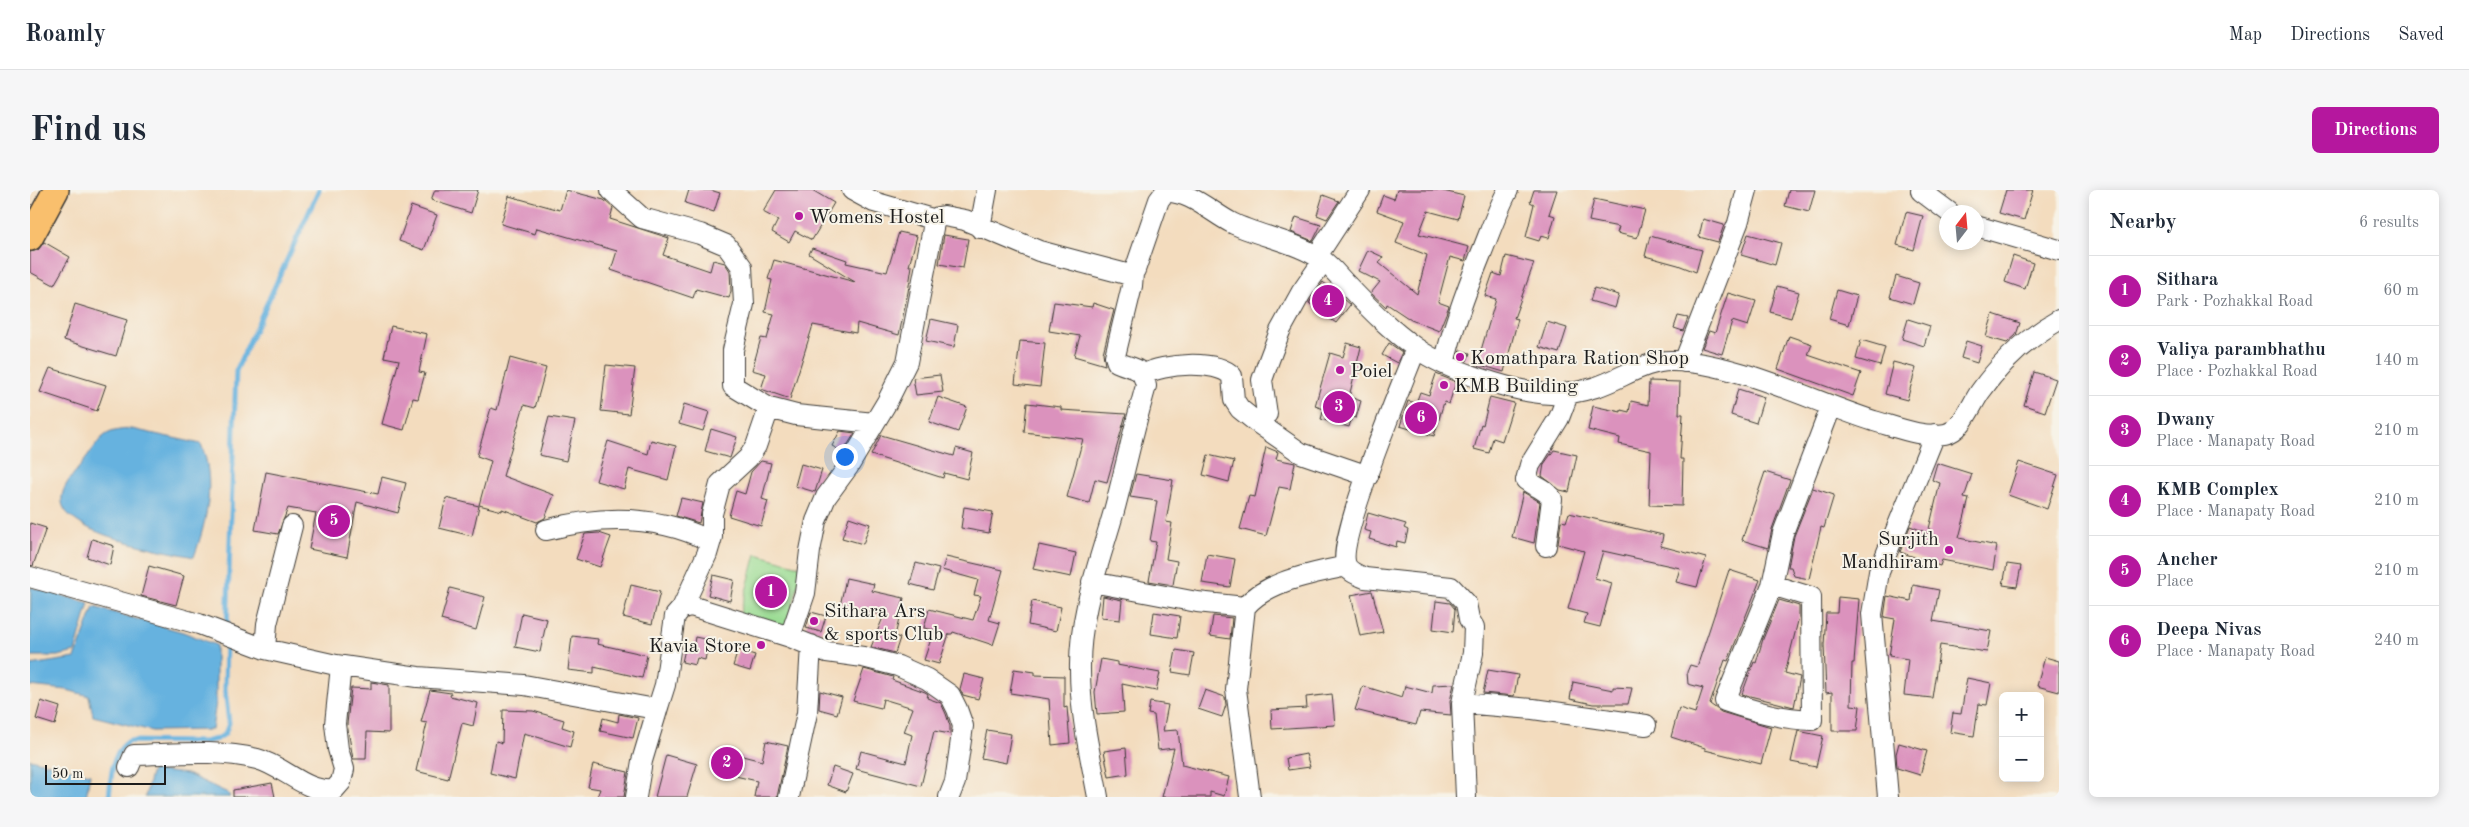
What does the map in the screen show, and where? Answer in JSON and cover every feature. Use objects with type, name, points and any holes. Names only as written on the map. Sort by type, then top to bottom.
[{"type":"main road","points":[[30,238],[56,190]]},
{"type":"street","points":[[612,190],[642,218],[700,234],[726,245],[742,267],[744,304],[733,350],[733,386],[769,408],[796,416],[874,423]]},
{"type":"street","points":[[852,190],[874,202],[936,220],[944,216],[965,220],[980,228],[1039,251],[1113,272],[1132,274]]},
{"type":"street","points":[[980,228],[987,190]]},
{"type":"street","points":[[1267,414],[1262,380],[1269,360],[1288,316],[1360,190]]},
{"type":"street","points":[[1444,364],[1468,283],[1495,214],[1508,190]]},
{"type":"street","points":[[1684,362],[1738,224],[1748,190]]},
{"type":"street","points":[[1098,797],[1083,723],[1080,669],[1082,626],[1092,582],[1113,514],[1146,386],[1144,374],[1138,369],[1118,362],[1114,356],[1132,286],[1132,274],[1155,208],[1165,191],[1184,191],[1232,223],[1320,258],[1381,319],[1416,348],[1444,364],[1515,389],[1552,395],[1596,387],[1637,369],[1671,360],[1720,368],[1900,429],[1946,434],[1956,429],[1980,392],[2010,355],[2032,337],[2059,320]]},
{"type":"street","points":[[1921,191],[1940,205]]},
{"type":"street","points":[[790,637],[804,594],[816,521],[826,497],[848,467],[907,362],[917,301],[936,220]]},
{"type":"street","points":[[1984,228],[2059,250]]},
{"type":"street","points":[[1416,348],[1368,476],[1344,550],[1346,566],[1352,572],[1365,578],[1451,587],[1466,603],[1474,627],[1473,653],[1462,703],[1466,797]]},
{"type":"street","points":[[1144,374],[1152,370],[1196,366],[1226,369],[1232,376],[1234,400],[1240,409],[1255,421],[1301,453],[1368,476]]},
{"type":"street","points":[[1546,546],[1552,499],[1548,492],[1532,486],[1526,480],[1530,465],[1559,418],[1569,392]]},
{"type":"street","points":[[1772,585],[1811,597],[1812,720],[1790,720],[1746,709],[1726,701],[1772,585],[1783,534],[1831,407]]},
{"type":"street","points":[[636,797],[642,761],[664,685],[675,616],[682,608],[707,554],[712,514],[720,484],[748,458],[756,446],[769,408]]},
{"type":"street","points":[[1888,797],[1872,614],[1879,572],[1935,434]]},
{"type":"street","points":[[546,530],[592,520],[631,520],[693,532],[710,541]]},
{"type":"street","points":[[265,649],[267,624],[292,526]]},
{"type":"street","points":[[1250,797],[1236,689],[1245,607],[1262,592],[1301,577],[1346,566]]},
{"type":"street","points":[[30,577],[199,624],[265,649],[341,666],[418,677],[524,685],[650,708],[659,704]]},
{"type":"street","points":[[1092,582],[1197,602],[1245,607]]},
{"type":"street","points":[[682,608],[692,606],[790,637],[827,652],[863,657],[898,666],[927,679],[950,695],[963,726],[955,782],[950,797]]},
{"type":"street","points":[[789,797],[807,713],[811,645]]},
{"type":"street","points":[[129,767],[134,755],[200,752],[237,755],[260,760],[321,792],[334,790],[341,782],[344,769],[338,749],[335,724],[341,666]]},
{"type":"street","points":[[1462,703],[1534,709],[1646,725]]},
{"type":"green space","points":[[756,554],[803,567],[786,630],[739,617]]},
{"type":"water","points":[[132,429],[201,444],[206,458],[209,486],[206,515],[194,557],[141,546],[98,532],[81,524],[68,514],[62,502],[66,485],[99,441],[108,433]]},
{"type":"water","points":[[31,587],[89,603],[75,652],[58,656],[30,656]]},
{"type":"water","points":[[94,607],[183,632],[216,645],[216,702],[212,730],[152,731],[93,716],[89,696],[67,690],[30,686],[30,665],[75,658]]},
{"type":"water","points":[[30,759],[90,774],[86,797],[30,797]]},
{"type":"water","points":[[152,770],[187,774],[228,793],[230,797],[145,797]]},
{"type":"building","points":[[435,190],[478,190],[471,213],[431,200]]},
{"type":"building","points":[[566,190],[604,200],[613,208],[610,219],[669,238],[663,255],[710,271],[713,260],[725,263],[730,271],[731,291],[729,298],[696,289],[693,298],[611,270],[617,251],[537,228],[535,234],[501,224],[509,196],[560,210]]},
{"type":"building","points":[[689,190],[710,190],[720,193],[714,212],[685,203]]},
{"type":"building","name":"Womens Hostel","points":[[776,190],[812,190],[834,203],[812,240],[795,231],[789,242],[772,232],[778,220],[763,212]]},
{"type":"building","points":[[1397,190],[1439,190],[1464,196],[1458,219],[1428,211],[1419,234],[1469,247],[1465,261],[1450,257],[1438,302],[1449,306],[1439,331],[1411,320],[1387,304],[1386,307],[1371,293],[1380,282],[1358,271],[1368,250],[1383,257],[1379,263],[1417,294],[1427,255],[1396,243],[1404,221],[1377,211],[1383,195],[1394,199]]},
{"type":"building","points":[[1534,190],[1557,190],[1549,214],[1555,216],[1549,238],[1541,236],[1539,241],[1526,237],[1534,204],[1530,202]]},
{"type":"building","points":[[1789,190],[1815,190],[1809,212],[1785,206]]},
{"type":"building","points":[[2006,190],[2033,190],[2024,220],[1999,213]]},
{"type":"building","points":[[1323,195],[1339,201],[1327,219],[1317,215]]},
{"type":"building","points":[[1594,199],[1645,210],[1637,238],[1617,233],[1619,227],[1589,221]]},
{"type":"building","points":[[411,206],[437,215],[424,250],[399,241]]},
{"type":"building","points":[[1906,212],[1923,216],[1914,250],[1897,245]]},
{"type":"building","points":[[1296,217],[1321,225],[1313,241],[1291,232]]},
{"type":"building","points":[[1703,219],[1724,225],[1718,242],[1699,237]]},
{"type":"building","points":[[899,232],[917,236],[909,266],[912,266],[899,335],[857,323],[856,333],[813,325],[790,399],[761,389],[766,374],[752,370],[761,338],[767,339],[774,314],[765,312],[772,280],[768,279],[774,260],[855,282],[809,254],[812,248],[847,260],[846,263],[887,272]]},
{"type":"building","points":[[1748,234],[1781,243],[1775,265],[1741,255]]},
{"type":"building","points":[[944,235],[968,239],[963,268],[939,264]]},
{"type":"building","points":[[1650,236],[1702,250],[1696,272],[1645,256]]},
{"type":"building","points":[[44,242],[70,257],[54,285],[30,272],[30,252],[38,250]]},
{"type":"building","points":[[1506,256],[1534,263],[1514,318],[1518,319],[1504,372],[1477,364],[1496,299],[1485,296],[1493,273],[1501,276]]},
{"type":"building","points":[[2013,256],[2033,263],[2025,289],[2005,282]]},
{"type":"building","points":[[1896,276],[1919,283],[1913,304],[1890,297]]},
{"type":"building","points":[[1323,282],[1350,305],[1336,323],[1309,303]]},
{"type":"building","points":[[1777,286],[1799,292],[1791,318],[1770,312]]},
{"type":"building","points":[[1594,288],[1619,295],[1615,308],[1590,301]]},
{"type":"building","points":[[1837,290],[1857,296],[1849,325],[1829,319]]},
{"type":"building","points":[[1728,293],[1756,301],[1748,326],[1732,321],[1722,354],[1702,348],[1709,331],[1715,333]]},
{"type":"building","points":[[1054,302],[1092,307],[1093,303],[1114,310],[1103,353],[1105,365],[1074,356],[1080,336],[1049,331]]},
{"type":"building","points":[[75,304],[127,320],[116,356],[64,340]]},
{"type":"building","points":[[1993,314],[2020,323],[2016,335],[2007,343],[1986,337]]},
{"type":"building","points":[[1678,316],[1688,318],[1683,331],[1674,328]]},
{"type":"building","points":[[931,319],[958,325],[954,347],[926,341]]},
{"type":"building","points":[[1908,319],[1930,326],[1924,346],[1902,339]]},
{"type":"building","points":[[1547,322],[1567,328],[1559,353],[1539,347]]},
{"type":"building","points":[[391,326],[427,334],[419,372],[425,373],[418,399],[413,398],[404,430],[382,424],[399,360],[384,357]]},
{"type":"building","points":[[1789,336],[1812,344],[1808,355],[1861,373],[1853,396],[1778,369]]},
{"type":"building","points":[[1861,340],[1885,347],[1880,366],[1856,359]]},
{"type":"building","points":[[1020,341],[1045,343],[1040,387],[1015,384]]},
{"type":"building","points":[[1966,341],[1982,346],[1977,363],[1961,358]]},
{"type":"building","points":[[1347,343],[1361,347],[1349,397],[1361,401],[1356,418],[1352,417],[1349,427],[1321,419],[1324,409],[1315,406],[1330,353],[1343,357]]},
{"type":"building","points":[[1389,343],[1402,352],[1397,363],[1382,355]]},
{"type":"building","points":[[1460,350],[1470,353],[1467,361],[1458,357]]},
{"type":"building","points":[[510,358],[546,368],[535,408],[524,405],[503,476],[554,495],[545,518],[537,522],[502,509],[502,511],[479,505],[491,461],[477,456],[491,408],[497,410]]},
{"type":"building","points":[[1893,362],[1916,368],[1907,400],[1885,394]]},
{"type":"building","points":[[606,365],[635,368],[629,414],[601,411]]},
{"type":"building","points":[[50,368],[106,385],[97,411],[40,392]]},
{"type":"building","points":[[2034,372],[2056,379],[2045,412],[2024,405]]},
{"type":"building","points":[[1436,374],[1456,382],[1449,404],[1444,402],[1434,436],[1400,426],[1408,401],[1416,403],[1420,392],[1429,395]]},
{"type":"building","points":[[940,375],[943,392],[916,395],[913,378]]},
{"type":"building","points":[[1649,381],[1680,382],[1679,414],[1683,414],[1680,459],[1683,459],[1682,506],[1649,505],[1651,451],[1619,444],[1620,438],[1588,430],[1593,406],[1629,412],[1631,401],[1648,405]]},
{"type":"building","points":[[1738,389],[1764,397],[1756,423],[1731,415]]},
{"type":"building","points":[[938,397],[967,407],[958,432],[929,422]]},
{"type":"building","points":[[1490,397],[1514,403],[1502,441],[1493,438],[1489,453],[1474,449],[1481,424],[1483,425]]},
{"type":"building","points":[[1027,403],[1061,407],[1061,410],[1126,414],[1107,482],[1095,479],[1089,503],[1067,497],[1083,439],[1024,432]]},
{"type":"building","points":[[684,404],[709,412],[703,431],[679,424]]},
{"type":"building","points":[[549,417],[575,421],[566,461],[539,455]]},
{"type":"building","points":[[711,429],[737,437],[730,458],[705,451]]},
{"type":"building","points":[[840,431],[855,433],[843,452],[832,446]]},
{"type":"building","points":[[881,435],[954,456],[956,448],[973,453],[967,479],[944,473],[943,478],[871,455]]},
{"type":"building","points":[[651,440],[676,446],[668,480],[629,469],[624,489],[596,481],[608,441],[648,454]]},
{"type":"building","points":[[1266,447],[1278,452],[1276,459],[1295,463],[1290,489],[1279,487],[1266,536],[1240,529],[1249,496],[1255,497]]},
{"type":"building","points":[[1554,450],[1577,455],[1569,492],[1560,490],[1542,476],[1544,464]]},
{"type":"building","points":[[1208,455],[1234,461],[1229,482],[1203,475]]},
{"type":"building","points":[[761,461],[771,463],[762,499],[768,501],[761,526],[729,516],[736,491],[745,494],[751,472]]},
{"type":"building","points":[[2019,462],[2058,475],[2047,509],[2008,495]]},
{"type":"building","points":[[1937,463],[1972,474],[1964,498],[1969,499],[1959,538],[1997,546],[1993,570],[1942,560],[1940,566],[1900,552],[1910,526],[1928,533],[1940,483],[1932,480]]},
{"type":"building","points":[[801,464],[822,470],[815,492],[795,486]]},
{"type":"building","points":[[266,472],[378,494],[382,477],[406,483],[398,513],[357,502],[347,557],[309,549],[316,513],[288,508],[278,534],[255,530]]},
{"type":"building","points":[[1765,472],[1790,480],[1772,529],[1768,548],[1742,540]]},
{"type":"building","points":[[1136,474],[1173,480],[1166,522],[1172,523],[1166,559],[1177,561],[1173,585],[1149,581],[1156,542],[1150,541],[1157,501],[1130,497]]},
{"type":"building","points":[[1813,488],[1834,495],[1824,528],[1821,527],[1809,579],[1794,576],[1791,567],[1788,567],[1794,536]]},
{"type":"building","points":[[1523,492],[1540,502],[1534,543],[1512,537]]},
{"type":"building","points":[[446,498],[479,506],[472,536],[439,528]]},
{"type":"building","points":[[681,498],[703,503],[699,523],[676,516]]},
{"type":"building","points":[[964,507],[993,512],[989,533],[961,528]]},
{"type":"building","points":[[1368,513],[1406,524],[1404,528],[1408,530],[1405,543],[1397,541],[1396,547],[1369,539],[1371,532],[1364,530]]},
{"type":"building","points":[[1569,513],[1663,535],[1661,546],[1706,558],[1697,587],[1676,582],[1680,568],[1603,551],[1595,578],[1612,583],[1600,627],[1584,623],[1587,614],[1568,609],[1584,551],[1558,544],[1561,521],[1566,522]]},
{"type":"building","points":[[849,517],[870,524],[863,544],[842,538]]},
{"type":"building","points":[[30,523],[46,528],[33,566],[30,565]]},
{"type":"building","points":[[599,533],[611,537],[600,567],[576,559],[585,534]]},
{"type":"building","points":[[92,539],[114,546],[110,565],[87,557]]},
{"type":"building","points":[[1039,545],[1076,553],[1071,577],[1033,569]]},
{"type":"building","points":[[1207,554],[1235,559],[1230,587],[1202,583]]},
{"type":"building","points":[[946,557],[1003,570],[989,620],[1000,623],[993,645],[953,632],[949,634],[939,664],[924,660],[934,630],[924,628],[929,609],[973,620],[981,596],[974,595],[978,580],[942,570]]},
{"type":"building","points":[[916,563],[939,569],[933,590],[910,584]]},
{"type":"building","points":[[2007,564],[2021,566],[2017,587],[2003,585]]},
{"type":"building","points":[[149,566],[184,576],[176,605],[141,596]]},
{"type":"building","points":[[1729,570],[1760,580],[1728,661],[1725,660],[1710,704],[1721,712],[1771,727],[1761,764],[1705,750],[1705,748],[1671,737],[1679,708],[1695,713],[1703,688],[1688,684],[1687,672],[1690,665],[1697,667]]},
{"type":"building","points":[[713,575],[734,580],[730,601],[708,595]]},
{"type":"building","points":[[846,578],[874,584],[872,591],[904,598],[895,636],[900,638],[895,653],[871,647],[884,615],[840,606]]},
{"type":"building","points":[[631,585],[660,592],[652,624],[623,617]]},
{"type":"building","points":[[1913,585],[1939,590],[1933,621],[1991,631],[1987,652],[1940,645],[1932,698],[1904,695],[1908,659],[1889,656],[1895,619],[1884,617],[1887,596],[1911,601]]},
{"type":"building","points":[[450,588],[485,597],[476,630],[441,620]]},
{"type":"building","points":[[1372,591],[1383,632],[1360,636],[1351,595]]},
{"type":"building","points":[[1103,596],[1122,600],[1120,620],[1101,618]]},
{"type":"building","points":[[1838,597],[1859,599],[1854,663],[1852,663],[1851,705],[1860,706],[1857,731],[1832,731],[1832,692],[1826,693],[1824,645],[1826,613],[1837,613]]},
{"type":"building","points":[[1779,600],[1799,606],[1799,617],[1785,673],[1800,677],[1794,707],[1742,694],[1754,662],[1756,663],[1763,639]]},
{"type":"building","points":[[1032,601],[1061,607],[1056,631],[1028,625]]},
{"type":"building","points":[[1436,601],[1450,603],[1455,609],[1453,632],[1433,629]]},
{"type":"building","name":"Sithara Ars & sports Club","points":[[811,612],[826,616],[821,632],[806,628]]},
{"type":"building","points":[[1154,612],[1180,616],[1177,638],[1151,634]]},
{"type":"building","points":[[522,613],[547,619],[540,652],[515,647]]},
{"type":"building","points":[[1213,616],[1232,618],[1230,639],[1210,636]]},
{"type":"building","points":[[572,636],[598,639],[597,644],[647,655],[642,678],[594,667],[594,673],[568,670]]},
{"type":"building","points":[[695,637],[709,640],[705,660],[697,658],[695,665],[682,662],[685,649],[693,650]]},
{"type":"building","points":[[738,650],[755,655],[750,671],[733,666]]},
{"type":"building","points":[[1176,650],[1194,653],[1190,675],[1172,672]]},
{"type":"building","points":[[2045,657],[2059,661],[2059,692],[2037,686]]},
{"type":"building","points":[[1101,659],[1117,662],[1117,665],[1160,673],[1156,691],[1122,684],[1124,712],[1097,714],[1095,692]]},
{"type":"building","points":[[864,669],[893,677],[892,680],[925,692],[928,694],[927,698],[941,703],[950,726],[950,734],[934,731],[921,786],[856,769],[861,751],[906,763],[912,735],[904,732],[913,708],[883,699],[881,708],[853,701]]},
{"type":"building","points":[[1014,669],[1035,672],[1035,675],[1064,676],[1064,708],[1067,707],[1070,743],[1052,745],[1049,699],[1010,693]]},
{"type":"building","points":[[1488,670],[1518,675],[1514,696],[1483,693]]},
{"type":"building","points":[[964,674],[984,679],[978,699],[963,695],[960,689]]},
{"type":"building","points":[[1967,678],[1991,683],[1987,705],[1979,704],[1974,736],[1950,732],[1953,713],[1961,714]]},
{"type":"building","points":[[371,682],[389,685],[389,733],[367,732],[366,759],[353,759],[347,724],[351,688],[371,689]]},
{"type":"building","points":[[1573,682],[1613,690],[1613,687],[1632,688],[1628,704],[1593,704],[1570,699]]},
{"type":"building","points":[[1454,684],[1450,701],[1451,715],[1420,712],[1416,725],[1355,710],[1363,686],[1402,698],[1405,686],[1432,693],[1433,685]]},
{"type":"building","points":[[430,690],[451,693],[450,696],[478,703],[473,726],[462,723],[448,779],[416,771],[427,723],[421,722]]},
{"type":"building","points":[[1205,690],[1225,697],[1226,705],[1222,717],[1198,709]]},
{"type":"building","points":[[820,691],[842,697],[837,714],[819,709]]},
{"type":"building","points":[[1332,694],[1335,725],[1272,729],[1271,710],[1307,708],[1306,697]]},
{"type":"building","points":[[41,701],[60,707],[55,725],[36,719]]},
{"type":"building","points":[[1150,702],[1168,705],[1163,731],[1178,730],[1182,765],[1229,777],[1224,796],[1210,792],[1210,797],[1162,797],[1174,748],[1158,750],[1154,715],[1148,714]]},
{"type":"building","points":[[503,710],[533,711],[564,720],[562,727],[574,731],[570,747],[524,733],[515,779],[490,773],[496,741],[502,743]]},
{"type":"building","points":[[619,714],[638,718],[633,738],[600,731],[603,718],[618,722]]},
{"type":"building","points":[[987,730],[1011,734],[1006,763],[981,758]]},
{"type":"building","points":[[1798,731],[1823,736],[1816,767],[1791,762]]},
{"type":"building","points":[[766,741],[788,746],[777,797],[754,797],[757,781],[714,771],[719,750],[762,761]]},
{"type":"building","points":[[1899,743],[1927,751],[1920,775],[1897,768],[1896,754]]},
{"type":"building","points":[[1126,748],[1128,774],[1109,777],[1104,751]]},
{"type":"building","points":[[1306,754],[1310,767],[1288,770],[1286,758]]},
{"type":"building","points":[[666,755],[697,764],[687,797],[655,797]]},
{"type":"building","points":[[593,764],[628,772],[624,797],[597,797],[600,789],[588,787]]},
{"type":"building","points":[[833,767],[853,774],[846,792],[827,785]]},
{"type":"building","points":[[272,783],[275,797],[233,797],[233,790]]},
{"type":"waterway","points":[[227,629],[236,371],[319,190]]},
{"type":"waterway","points":[[109,797],[115,759],[118,752],[129,741],[204,742],[217,739],[225,734],[229,723],[225,689],[226,640]]},
{"type":"place","name":"Womens Hostel","points":[[799,216]]},
{"type":"place","name":"KMB Complex","points":[[1328,301]]},
{"type":"place","name":"Komathpara Ration Shop","points":[[1460,357]]},
{"type":"place","name":"Poiel","points":[[1340,370]]},
{"type":"place","name":"KMB Building","points":[[1444,385]]},
{"type":"place","name":"Dwany","points":[[1339,407]]},
{"type":"place","name":"Deepa Nivas","points":[[1421,418]]},
{"type":"place","name":"Ancher","points":[[334,521]]},
{"type":"place","name":"Surjith Mandhiram","points":[[1949,550]]},
{"type":"place","name":"Sithara","points":[[771,592]]},
{"type":"place","name":"Sithara Ars & sports Club","points":[[814,621]]},
{"type":"place","name":"Kavia Store","points":[[761,645]]},
{"type":"place","name":"Valiya parambhathu","points":[[727,763]]}]
